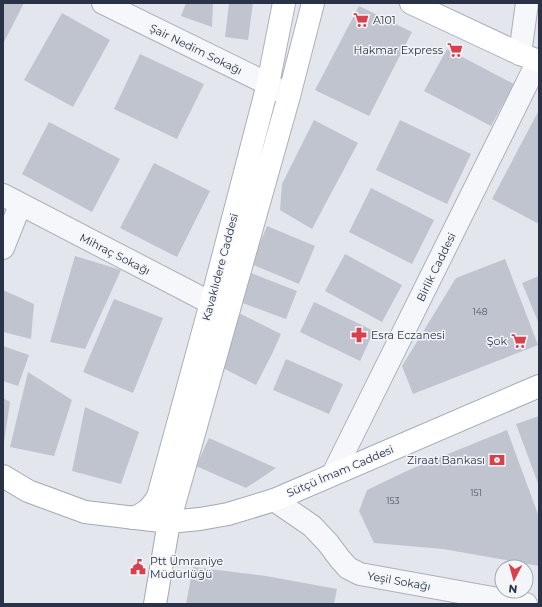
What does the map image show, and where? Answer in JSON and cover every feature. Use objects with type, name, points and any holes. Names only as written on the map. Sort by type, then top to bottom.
[{"type":"main road","name":"Kavaklıdere Caddesi","points":[[155,604],[169,522],[220,306],[284,3]]},
{"type":"main road","name":"Kavaklıdere Caddesi","points":[[133,518],[146,512],[154,504],[158,497],[289,96],[313,3]]},
{"type":"main road","points":[[412,3],[532,58]]},
{"type":"main road","name":"Sütçü İmam Caddesi","points":[[3,476],[28,491],[85,512],[169,522],[200,519],[228,514],[274,500],[539,386]]},
{"type":"street","name":"Şair Nedim Sokağı","points":[[103,3],[268,84],[289,96]]},
{"type":"street","name":"Birlik Caddesi","points":[[333,474],[532,58],[527,3]]},
{"type":"street","name":"Mihraç Sokağı","points":[[11,200],[220,306]]},
{"type":"street","points":[[3,248],[11,200]]},
{"type":"street","name":"Yeşil Sokağı","points":[[274,500],[312,526],[348,568],[360,574],[526,604]]},
{"type":"building","points":[[3,3],[24,3],[3,44]]},
{"type":"building","points":[[186,3],[213,3],[212,27],[181,16]]},
{"type":"building","points":[[229,3],[253,3],[248,40],[225,37]]},
{"type":"building","points":[[359,6],[412,32],[369,116],[315,90]]},
{"type":"building","points":[[62,13],[110,40],[73,107],[24,80]]},
{"type":"building","points":[[447,49],[514,84],[491,126],[424,91]]},
{"type":"building","points":[[140,54],[204,84],[177,139],[114,109]]},
{"type":"building","points":[[539,110],[539,224],[492,199]]},
{"type":"building","points":[[314,120],[358,143],[312,229],[280,210],[282,184]]},
{"type":"building","points":[[400,120],[471,154],[447,204],[376,170]]},
{"type":"building","points":[[49,122],[120,159],[92,212],[22,174]]},
{"type":"building","points":[[154,163],[210,191],[177,257],[120,228]]},
{"type":"building","points":[[371,188],[434,220],[412,264],[349,232]]},
{"type":"building","points":[[267,226],[315,246],[299,284],[251,264]]},
{"type":"building","points":[[345,254],[402,285],[382,322],[325,291]]},
{"type":"building","points":[[75,256],[121,270],[85,349],[50,342]]},
{"type":"building","points":[[505,259],[538,345],[413,394],[402,366],[456,278]]},
{"type":"building","points":[[248,272],[297,291],[286,319],[237,301]]},
{"type":"building","points":[[539,276],[539,324],[522,283]]},
{"type":"building","points":[[3,290],[34,304],[31,339],[3,332]]},
{"type":"building","points":[[114,299],[163,318],[133,393],[83,372]]},
{"type":"building","points":[[314,302],[374,331],[360,361],[300,332]]},
{"type":"building","points":[[239,313],[281,334],[256,385],[217,365],[234,333]]},
{"type":"building","points":[[3,346],[29,355],[18,386],[3,381]]},
{"type":"building","points":[[286,359],[343,384],[329,414],[273,390]]},
{"type":"building","points":[[28,372],[72,400],[54,456],[10,447]]},
{"type":"building","points":[[3,398],[10,402],[4,442],[3,442]]},
{"type":"building","points":[[85,407],[139,432],[121,484],[72,471]]},
{"type":"building","points":[[539,416],[539,486],[516,424]]},
{"type":"building","points":[[507,430],[539,517],[539,566],[534,565],[534,559],[499,559],[443,549],[374,543],[359,511],[367,490],[411,469]]},
{"type":"building","points":[[209,438],[276,468],[246,488],[196,466]]},
{"type":"building","points":[[193,567],[266,576],[337,589],[334,604],[186,604]]},
{"type":"place","name":"A101","points":[[361,20]]},
{"type":"place","name":"Hakmar Express","points":[[455,50]]},
{"type":"place","name":"Esra Eczanesi","points":[[359,335]]},
{"type":"place","name":"Şok","points":[[519,341]]},
{"type":"place","name":"Ziraat Bankası","points":[[497,460]]},
{"type":"place","name":"Ptt Ümraniye Müdürlüğü","points":[[138,567]]}]
